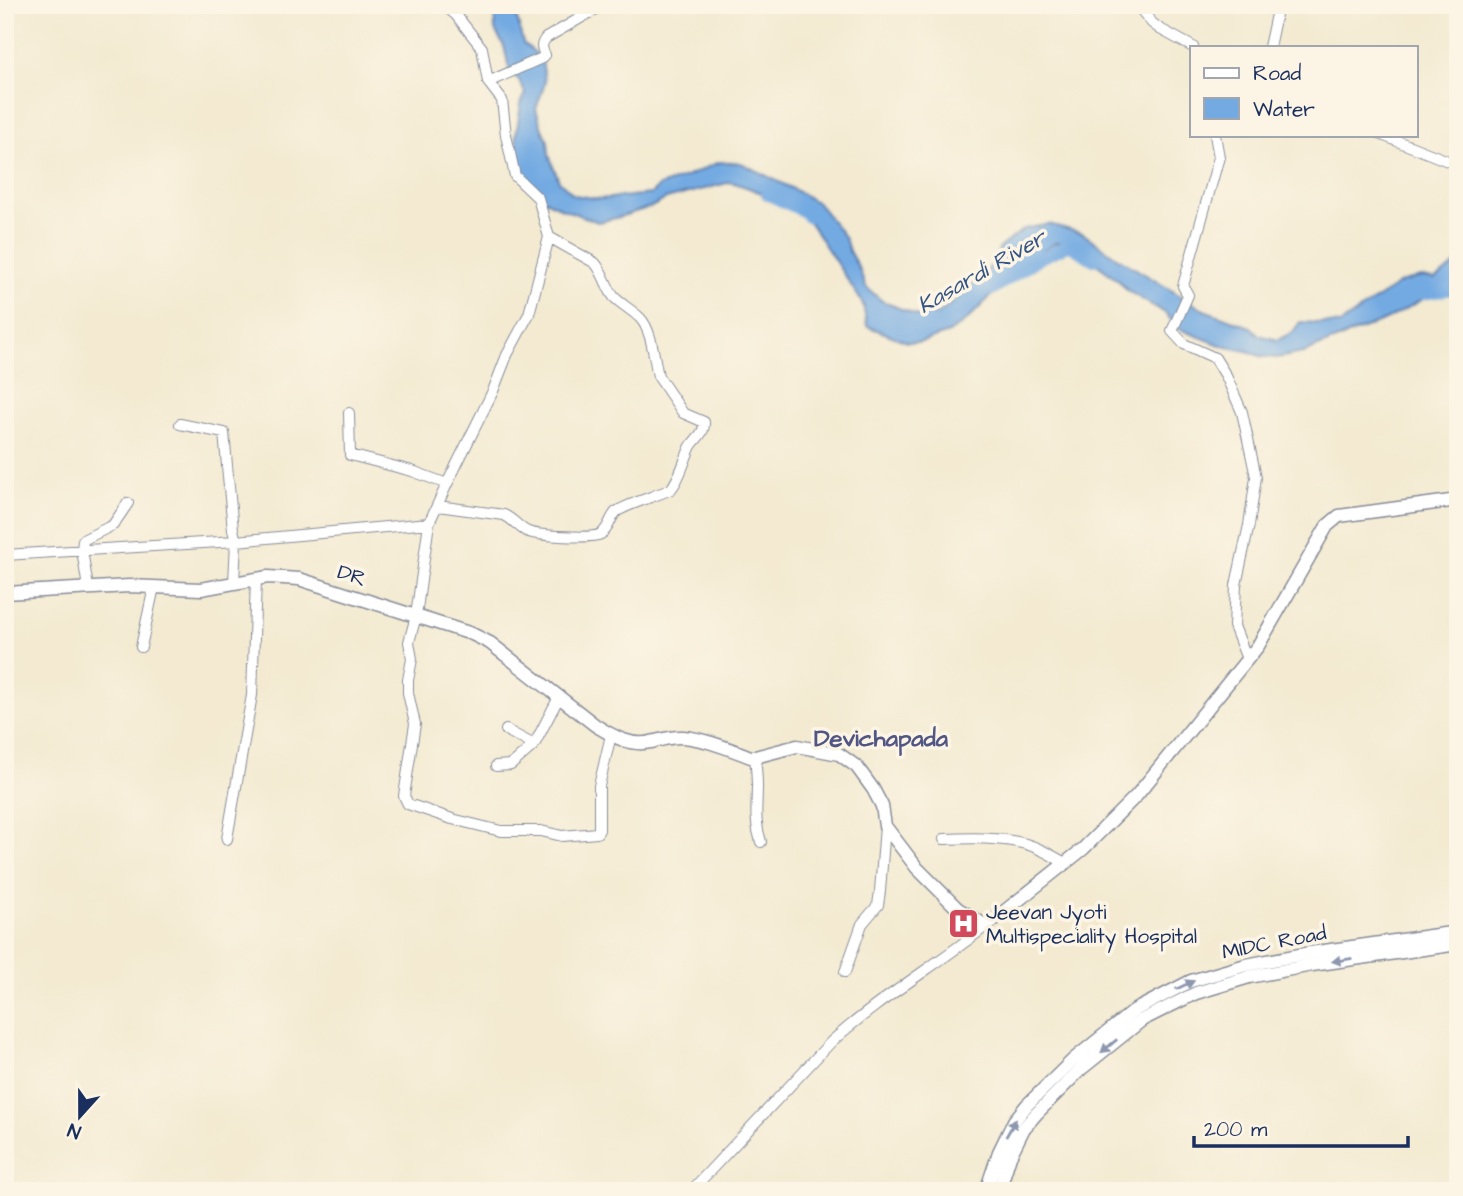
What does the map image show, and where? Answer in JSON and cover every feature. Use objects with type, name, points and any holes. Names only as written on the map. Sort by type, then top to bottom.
[{"type":"main road","points":[[755,757],[797,746],[839,754],[857,767],[882,806],[886,826],[916,869],[958,909],[986,926],[1083,849],[1137,795],[1258,646],[1327,526],[1339,516],[1458,500]]},
{"type":"main road","name":"DR","points":[[5,593],[129,586],[201,589],[268,577],[299,579],[472,634],[491,643],[611,735],[630,743],[684,737],[755,757]]},
{"type":"main road","name":"MIDC Road","points":[[986,1191],[999,1152],[1014,1121],[1073,1060],[1135,1010],[1191,981],[1246,965],[1458,932]]},
{"type":"main road","name":"MIDC Road","points":[[999,1191],[1010,1156],[1024,1128],[1081,1069],[1142,1020],[1196,993],[1249,977],[1458,944]]},
{"type":"street","points":[[444,5],[456,15],[482,48],[488,82],[502,100],[515,176],[538,198],[549,237],[529,314],[507,355],[488,403],[429,523],[416,616],[409,645],[412,663],[408,693],[415,724],[405,800],[408,804],[497,831],[541,831],[562,836],[597,833],[601,777],[611,735]]},
{"type":"street","points":[[488,82],[545,56],[542,43],[546,38],[603,5]]},
{"type":"street","points":[[1137,5],[1160,29],[1190,46]]},
{"type":"street","points":[[1269,46],[1278,5]]},
{"type":"street","points":[[1215,136],[1219,158],[1183,286],[1188,295],[1172,331],[1184,344],[1215,358],[1242,412],[1256,477],[1236,584],[1234,626],[1247,659]]},
{"type":"street","points":[[1385,136],[1458,165]]},
{"type":"street","points":[[438,506],[504,515],[524,531],[535,534],[587,537],[598,535],[605,530],[616,512],[671,489],[691,447],[704,430],[704,422],[683,413],[661,382],[644,322],[610,291],[595,263],[549,237]]},
{"type":"street","points":[[349,413],[349,452],[353,456],[412,471],[447,484]]},
{"type":"street","points":[[180,424],[224,433],[236,541],[234,583]]},
{"type":"street","points":[[88,588],[83,540],[113,525],[128,503]]},
{"type":"street","points":[[5,555],[236,541],[429,523]]},
{"type":"street","points":[[227,839],[252,695],[256,579]]},
{"type":"street","points":[[141,648],[154,587]]},
{"type":"street","points":[[496,766],[511,765],[534,745],[559,697]]},
{"type":"street","points":[[506,730],[534,745]]},
{"type":"street","points":[[755,757],[755,808],[761,842]]},
{"type":"street","points":[[845,972],[862,924],[878,905],[886,826]]},
{"type":"street","points":[[944,839],[1015,842],[1040,850],[1065,863]]},
{"type":"street","points":[[691,1191],[855,1020],[986,926]]},
{"type":"water","points":[[494,5],[514,5],[523,43],[542,58],[545,83],[536,109],[559,181],[574,195],[600,199],[651,194],[659,186],[719,162],[741,163],[818,203],[845,238],[866,287],[882,301],[918,316],[938,314],[956,300],[992,265],[1000,247],[1024,229],[1049,224],[1082,233],[1204,310],[1251,327],[1259,335],[1278,340],[1293,332],[1300,322],[1340,324],[1400,283],[1421,277],[1435,279],[1458,261],[1458,284],[1439,290],[1388,319],[1303,353],[1276,358],[1223,346],[1179,329],[1165,313],[1128,291],[1070,242],[1055,243],[1007,280],[967,320],[949,333],[921,342],[907,342],[867,326],[863,304],[811,224],[793,205],[731,182],[666,199],[651,207],[598,222],[560,208],[540,197],[523,175],[518,155],[516,135],[525,93],[519,80],[510,72],[504,46],[495,30]]},
{"type":"waterway","name":"Kasardi River","points":[[767,194],[805,212],[808,217]]},
{"type":"waterway","name":"Kasardi River","points":[[992,290],[1040,258],[1069,245],[1094,260]]},
{"type":"waterway","name":"Kasardi River","points":[[1422,294],[1458,288]]},
{"type":"place","name":"Jeevan Jyoti Multispeciality Hospital","points":[[963,924]]},
{"type":"district","name":"Devichapada","points":[[881,738]]}]
